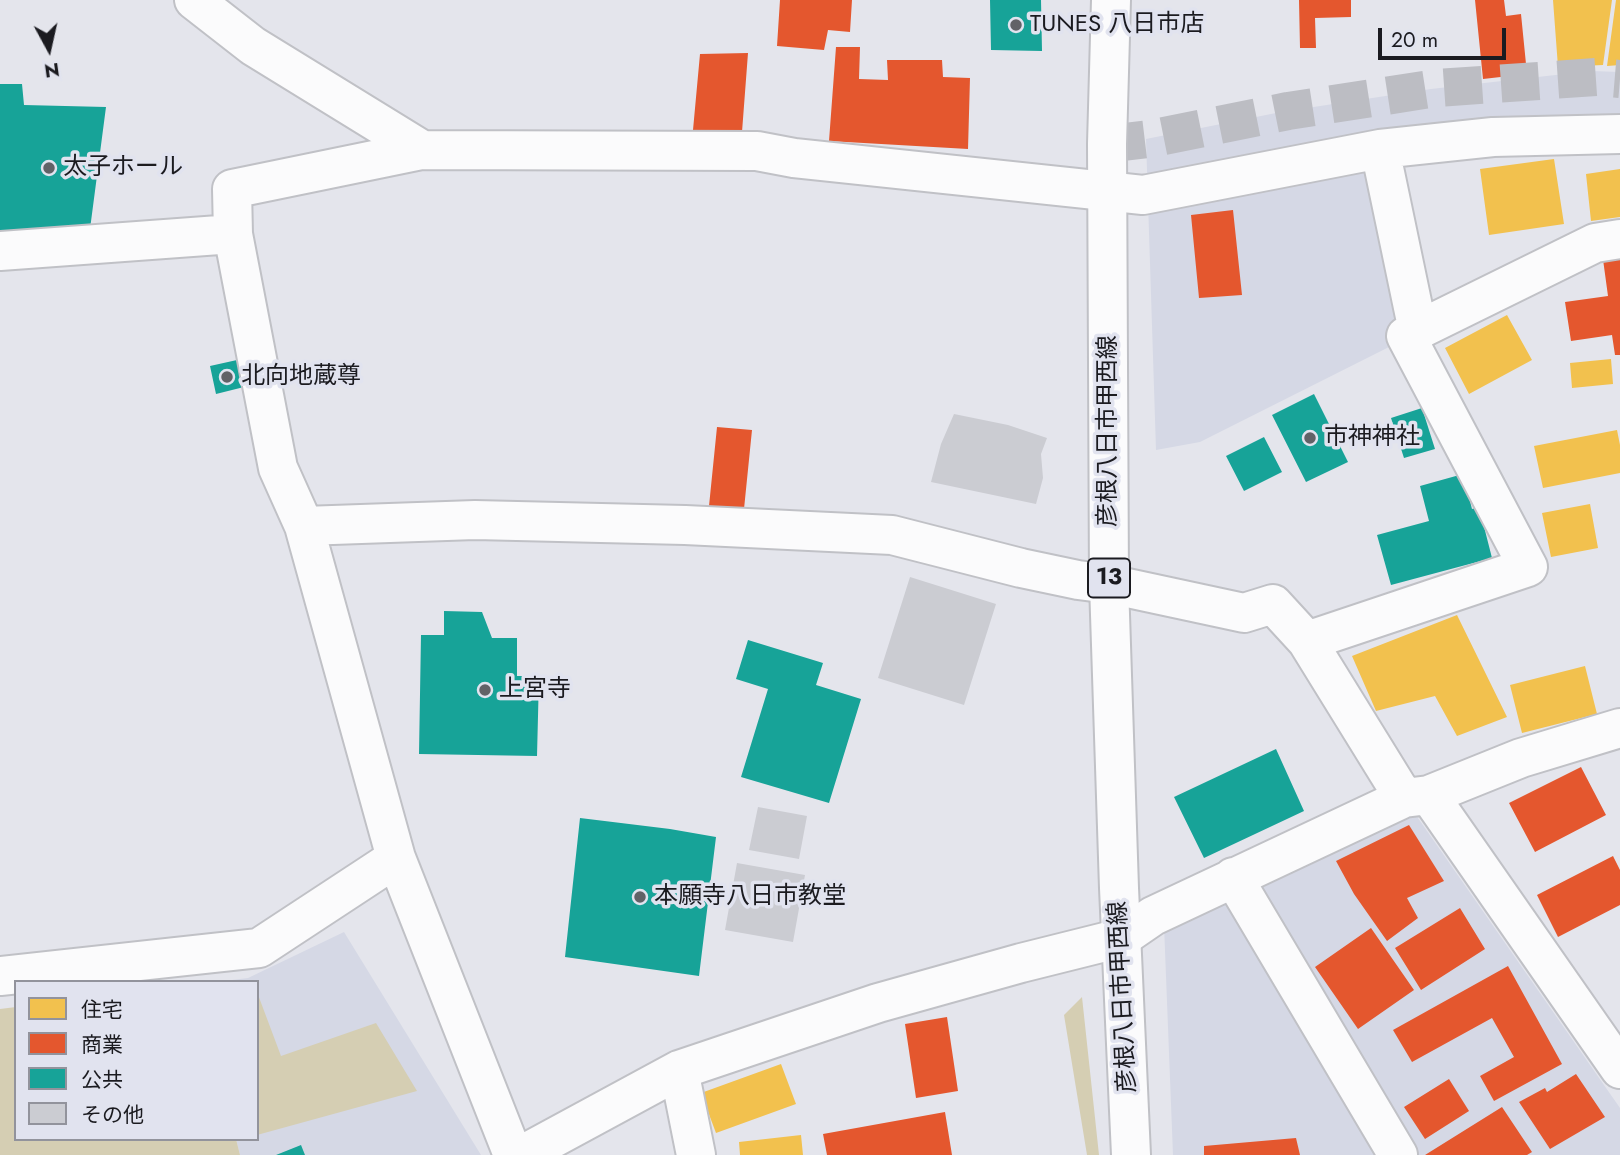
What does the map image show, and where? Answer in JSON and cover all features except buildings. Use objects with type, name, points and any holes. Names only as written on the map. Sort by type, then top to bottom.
[{"type":"street","points":[[194,0],[253,46],[422,150]]},
{"type":"street","name":"彦根八日市甲西線","points":[[1111,0],[1108,192],[1110,584],[1131,1155]]},
{"type":"street","points":[[513,1155],[396,858],[304,527],[278,468],[233,233],[232,189],[422,150],[757,150],[794,158],[1143,195],[1380,149],[1493,137],[1620,134]]},
{"type":"street","points":[[1380,149],[1418,331]]},
{"type":"street","points":[[0,251],[233,233]]},
{"type":"street","points":[[1307,641],[1528,567],[1406,336],[1595,243],[1620,239]]},
{"type":"street","points":[[304,527],[475,520],[685,525],[892,535],[1021,568],[1244,612],[1273,604],[1307,641],[1417,797],[1620,1069]]},
{"type":"street","points":[[522,1155],[679,1070],[878,1003],[1121,938],[1153,916],[1233,877],[1417,797],[1521,758],[1620,728]]},
{"type":"street","points":[[0,976],[259,948],[396,858]]},
{"type":"street","points":[[1233,877],[1398,1155]]},
{"type":"street","points":[[679,1070],[696,1155]]},
{"type":"shaded area","points":[[1591,71],[1620,72],[1620,146],[1577,143],[1404,166],[1372,176],[1401,323],[1393,345],[1200,442],[1156,450],[1146,139],[1281,112],[1431,89]]},
{"type":"shaded area","points":[[1404,798],[1620,1108],[1620,1155],[1173,1155],[1164,925]]},
{"type":"shaded area","points":[[344,932],[481,1155],[240,1155],[236,1141],[259,1141],[259,980],[232,980],[248,978]]},
{"type":"shaded area","points":[[259,997],[281,1056],[376,1023],[417,1091],[259,1134]]},
{"type":"shaded area","points":[[1082,997],[1099,1155],[1087,1155],[1064,1015]]},
{"type":"shaded area","points":[[14,1007],[14,1141],[236,1141],[240,1155],[0,1155],[0,1009]]},
{"type":"tunnel","points":[[1107,144],[1149,139],[1288,111],[1437,88],[1596,77],[1620,79]]},
{"type":"place","name":"TUNES 八日市店","points":[[1016,25]]},
{"type":"place","name":"太子ホール","points":[[49,168]]},
{"type":"place","name":"北向地蔵尊","points":[[227,377]]},
{"type":"place","name":"市神神社","points":[[1310,438]]},
{"type":"place","name":"上宮寺","points":[[485,690]]},
{"type":"place","name":"本願寺八日市教堂","points":[[640,897]]}]
